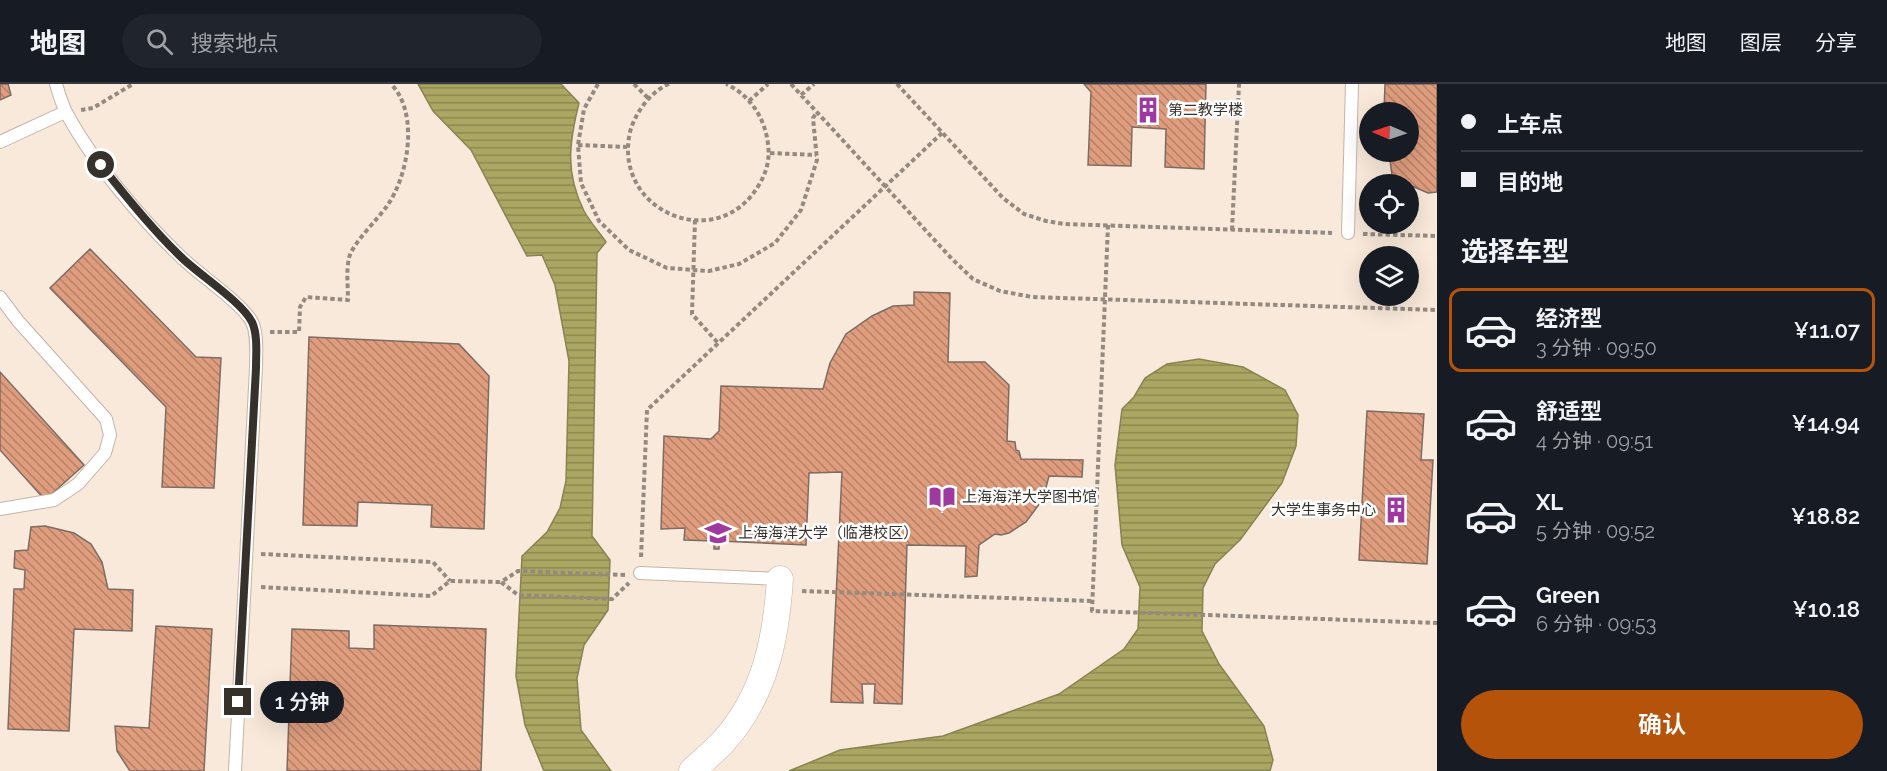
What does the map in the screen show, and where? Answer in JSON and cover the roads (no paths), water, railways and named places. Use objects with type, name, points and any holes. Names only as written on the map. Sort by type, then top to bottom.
[{"type":"street","points":[[692,771],[723,742],[746,711],[764,674],[775,637],[779,585]]},
{"type":"lane","points":[[56,84],[65,112],[88,148],[140,214],[181,258],[241,309],[252,322],[256,368],[235,771]]},
{"type":"lane","points":[[1348,233],[1352,84]]},
{"type":"lane","points":[[0,142],[65,112]]},
{"type":"lane","points":[[0,297],[18,321],[106,419],[110,435],[105,453],[78,484],[62,495],[54,500],[0,509]]},
{"type":"lane","points":[[640,573],[779,585]]},
{"type":"place","name":"第二教学楼","points":[[1148,110]]},
{"type":"place","name":"上海海洋大学图书馆","points":[[942,497]]},
{"type":"place","name":"大学生事务中心","points":[[1396,510]]},
{"type":"place","name":"上海海洋大学（临港校区）","points":[[718,533]]}]
